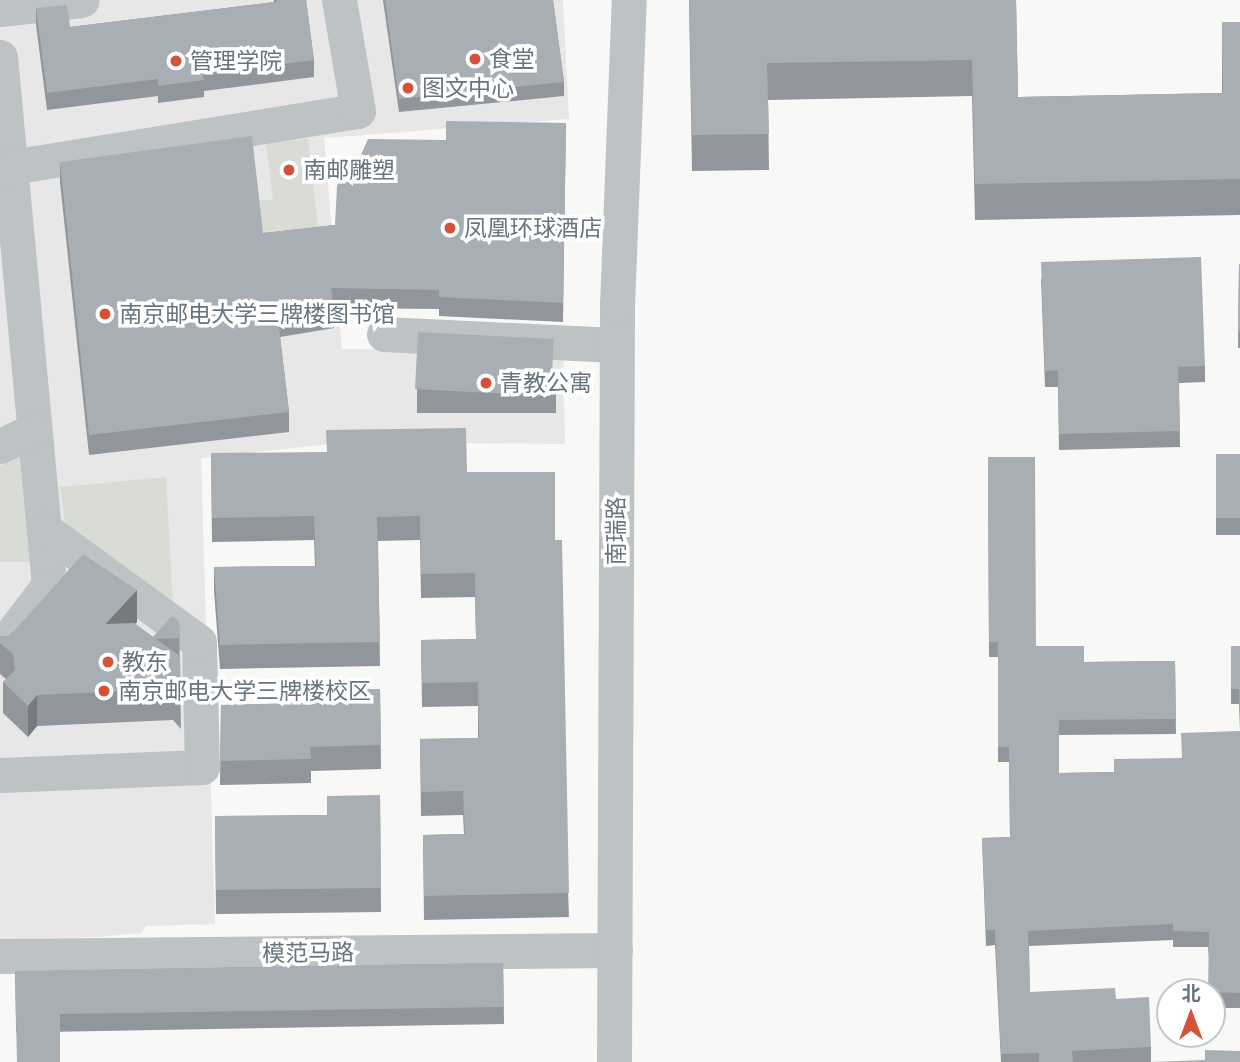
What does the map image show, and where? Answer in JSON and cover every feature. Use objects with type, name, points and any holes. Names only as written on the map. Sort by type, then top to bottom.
[{"type":"street","points":[[0,9],[82,0]]},
{"type":"street","points":[[11,167],[358,111],[339,0]]},
{"type":"street","name":"南瑞路","points":[[614,1062],[617,345],[629,0]]},
{"type":"street","points":[[0,57],[49,586],[0,649]]},
{"type":"street","points":[[384,334],[617,345]]},
{"type":"street","points":[[0,446],[35,430]]},
{"type":"street","points":[[0,775],[202,767],[199,642],[44,529]]},
{"type":"street","name":"模范马路","points":[[0,956],[615,950]]},
{"type":"shaded area","name":"南京邮电大学三牌楼校区","points":[[0,0],[563,0],[569,119],[324,138],[342,349],[563,350],[565,444],[348,442],[201,458],[215,924],[146,926],[141,933],[98,937],[0,939]]},
{"type":"shaded area","points":[[308,139],[318,227],[261,232],[257,200],[273,200],[266,143]]},
{"type":"shaded area","points":[[24,453],[36,562],[0,562],[0,466]]},
{"type":"shaded area","points":[[166,477],[173,605],[65,523],[60,487]]},
{"type":"building","name":"管理学院","points":[[276,0],[306,0],[314,60],[203,74],[204,80],[158,86],[158,79],[47,93],[36,8],[67,5],[70,27],[277,2]]},
{"type":"building","name":"食堂","points":[[385,0],[553,0],[564,82],[399,99]]},
{"type":"building","points":[[689,0],[1016,0],[1018,97],[1223,93],[1222,22],[1240,22],[1240,179],[975,184],[972,60],[767,63],[769,134],[692,135]]},
{"type":"building","points":[[446,121],[566,123],[563,303],[439,297],[439,290],[331,288],[334,308],[278,318],[289,412],[89,435],[60,162],[252,136],[263,233],[335,225],[337,186],[348,158],[360,157],[368,139],[446,140]]},
{"type":"building","points":[[1201,257],[1205,366],[1178,367],[1180,431],[1059,434],[1058,370],[1045,371],[1041,262]]},
{"type":"building","points":[[1239,264],[1240,331],[1238,331]]},
{"type":"building","name":"青教公寓","points":[[418,332],[554,339],[551,396],[415,389]]},
{"type":"building","points":[[466,428],[467,472],[555,472],[555,540],[562,540],[569,893],[424,896],[423,835],[465,834],[463,791],[421,792],[420,739],[479,738],[478,682],[422,683],[421,640],[476,639],[475,573],[421,574],[420,516],[377,517],[380,642],[220,645],[214,567],[316,566],[314,516],[212,518],[211,453],[327,452],[326,430]]},
{"type":"building","points":[[1216,454],[1240,454],[1240,518],[1216,518]]},
{"type":"building","points":[[988,457],[1035,457],[1036,646],[1084,646],[1084,662],[1175,661],[1176,719],[1059,720],[1059,773],[1114,772],[1114,759],[1182,758],[1181,733],[1240,731],[1240,993],[1226,993],[1226,978],[1208,978],[1209,932],[1173,931],[1173,924],[1028,931],[1030,992],[1115,988],[1116,999],[1149,997],[1151,1047],[1072,1051],[1073,1062],[1039,1062],[1039,1053],[1001,1054],[995,930],[986,930],[982,838],[1010,837],[1009,747],[998,747],[998,642],[989,642]]},
{"type":"building","points":[[83,554],[137,590],[105,624],[134,623],[153,637],[172,616],[179,621],[180,638],[156,639],[180,656],[181,697],[173,689],[37,695],[28,706],[3,682],[15,670],[13,654],[0,643],[0,636],[7,636],[15,630]]},
{"type":"building","points":[[1231,646],[1240,646],[1240,717],[1239,689],[1231,689]]},
{"type":"building","points":[[380,689],[381,745],[310,747],[311,759],[220,761],[221,705],[307,703],[307,690]]},
{"type":"building","points":[[380,795],[381,888],[216,890],[215,816],[327,815],[327,796]]},
{"type":"building","points":[[503,963],[504,1007],[60,1014],[60,1062],[17,1062],[15,971]]},
{"type":"building","points":[[1205,1050],[1240,1051],[1240,1062],[1150,1062],[1205,1060]]},
{"type":"place","name":"食堂","points":[[475,59]]},
{"type":"place","name":"管理学院","points":[[176,61]]},
{"type":"place","name":"图文中心","points":[[408,88]]},
{"type":"place","name":"南邮雕塑","points":[[289,170]]},
{"type":"place","name":"凤凰环球酒店","points":[[450,228]]},
{"type":"place","name":"南京邮电大学三牌楼图书馆","points":[[105,314]]},
{"type":"place","name":"青教公寓","points":[[486,383]]},
{"type":"place","name":"教东","points":[[108,662]]},
{"type":"place","name":"南京邮电大学三牌楼校区","points":[[104,691]]}]
